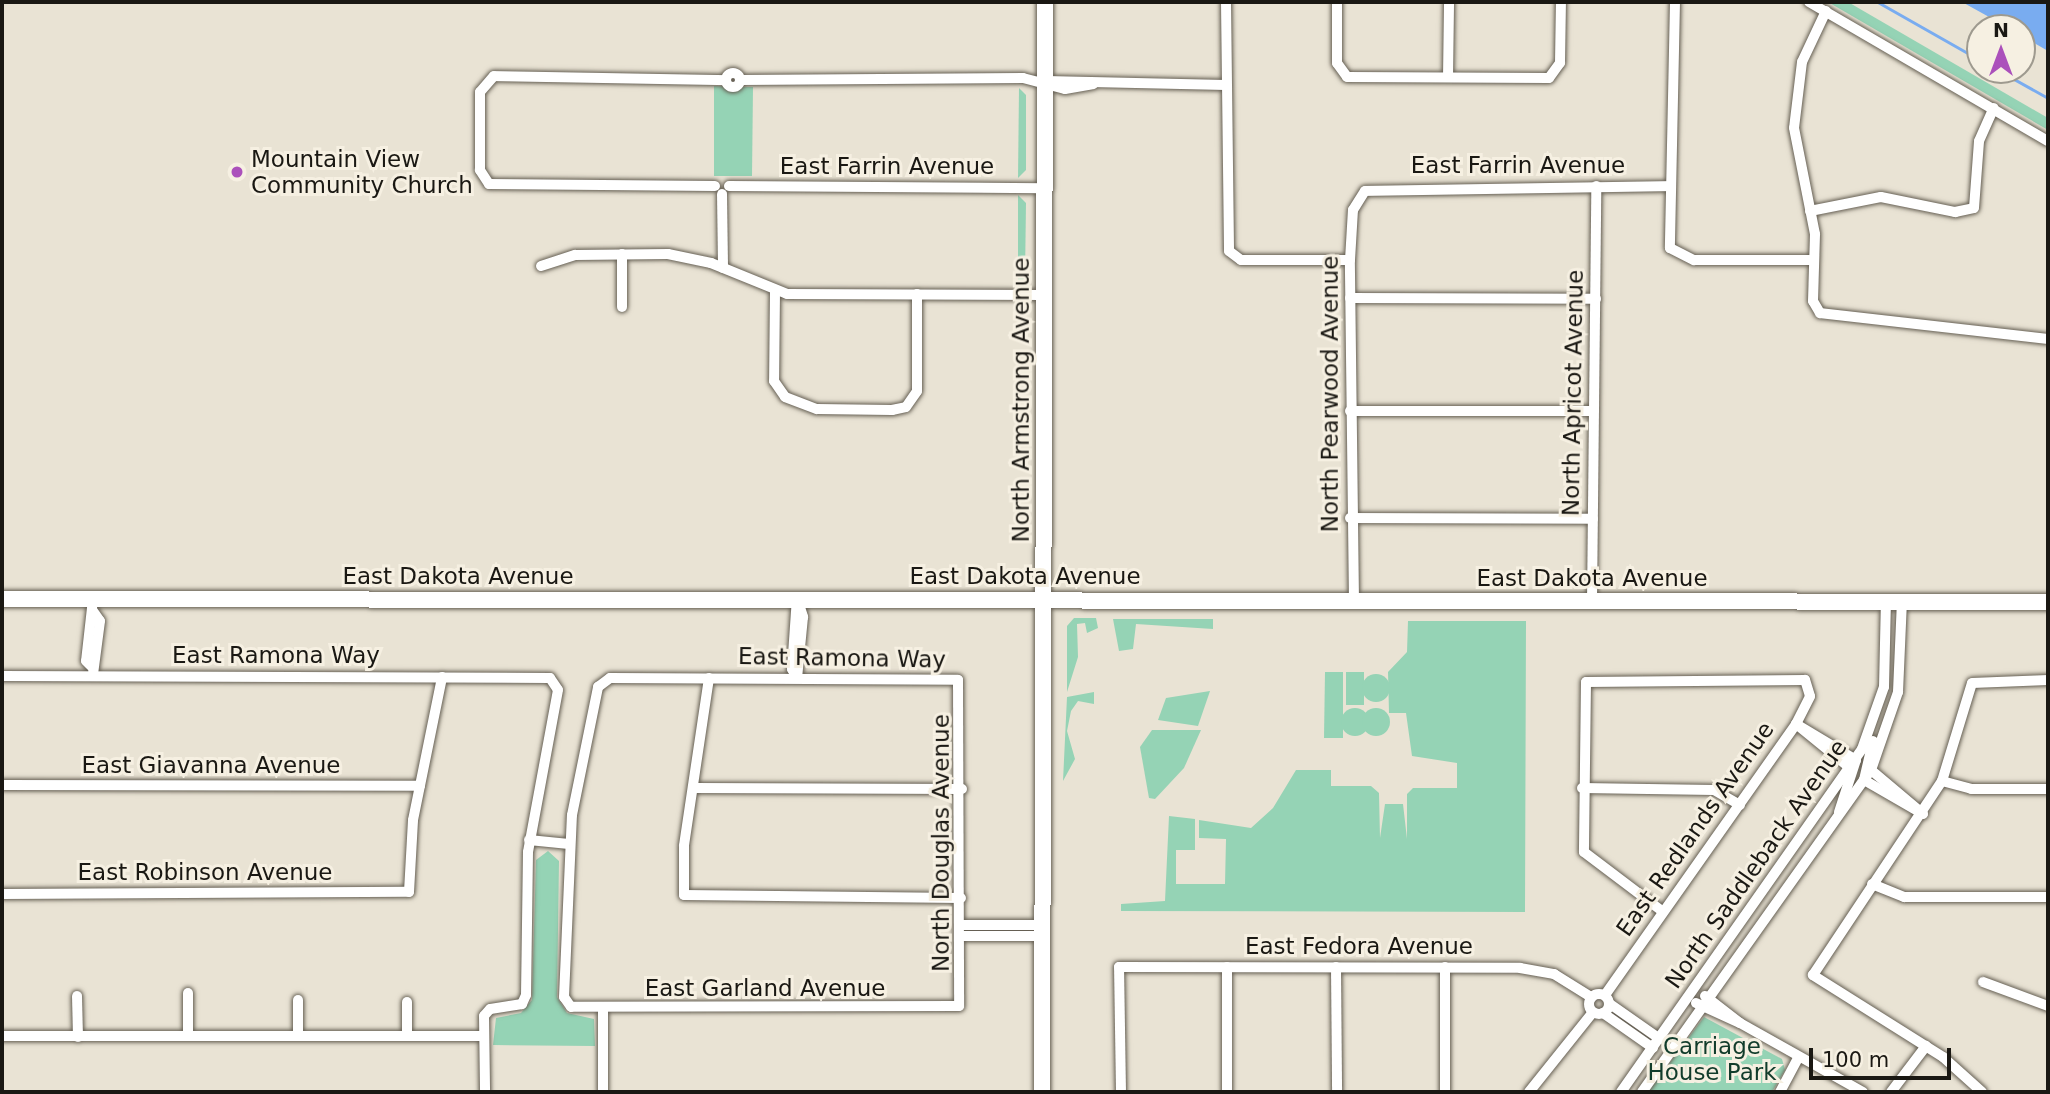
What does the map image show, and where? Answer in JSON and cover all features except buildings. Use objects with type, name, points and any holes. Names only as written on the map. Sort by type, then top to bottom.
[{"type":"street","name":"North Armstrong Avenue","points":[[1042,1092],[1045,2]]},
{"type":"street","points":[[1226,2],[1229,251],[1241,260],[1350,260]]},
{"type":"street","points":[[1337,2],[1342,74],[1448,78],[1549,78],[1560,63],[1562,2]]},
{"type":"street","points":[[1448,78],[1449,2]]},
{"type":"street","points":[[1675,2],[1670,248],[1677,257],[1814,260]]},
{"type":"street","points":[[1810,2],[2048,141]]},
{"type":"street","points":[[1826,11],[1809,40],[1795,98],[1800,181],[1810,211],[1814,260],[1813,301],[1826,317],[1896,319],[2048,339]]},
{"type":"street","points":[[1044,81],[1089,78],[1094,84],[1226,85]]},
{"type":"street","name":"East Farrin Avenue","points":[[1044,81],[740,80],[733,87],[726,80],[484,80],[484,181],[722,189],[1044,188]]},
{"type":"street","points":[[1810,211],[1881,197],[1969,211],[1979,141],[1994,108]]},
{"type":"street","name":"North Apricot Avenue","points":[[1592,601],[1596,186]]},
{"type":"street","name":"East Farrin Avenue","points":[[1365,191],[1671,186]]},
{"type":"street","points":[[722,189],[723,268]]},
{"type":"street","name":"North Pearwood Avenue","points":[[1354,601],[1350,518],[1350,260],[1353,210],[1365,191]]},
{"type":"street","points":[[622,254],[622,307]]},
{"type":"street","points":[[541,266],[575,255],[684,256],[723,268],[775,292],[1044,295]]},
{"type":"street","points":[[775,292],[778,390],[817,408],[880,410],[906,407],[917,391],[918,294]]},
{"type":"street","points":[[1350,298],[1596,299]]},
{"type":"street","points":[[1350,411],[1594,411]]},
{"type":"street","points":[[1350,518],[1593,519]]},
{"type":"street","points":[[797,598],[792,618],[797,678]]},
{"type":"street","name":"East Dakota Avenue","points":[[2,599],[93,605],[797,598],[2048,602]]},
{"type":"street","name":"North Saddleback Avenue","points":[[1622,1092],[1853,764],[1873,724],[1884,687],[1894,601]]},
{"type":"street","name":"North Saddleback Avenue","points":[[1642,1092],[1871,770],[1898,692],[1894,601]]},
{"type":"street","points":[[93,605],[86,661],[93,671]]},
{"type":"street","name":"East Ramona Way","points":[[2,676],[93,671],[550,678],[558,690],[529,840]]},
{"type":"street","points":[[420,786],[442,677]]},
{"type":"street","points":[[709,678],[694,788],[684,895],[961,898]]},
{"type":"street","name":"East Ramona Way","points":[[569,844],[601,683],[709,678],[958,680]]},
{"type":"street","name":"East Redlands Avenue","points":[[1529,1092],[1603,1006],[1662,911],[1796,724],[1810,684],[1784,678],[1586,682],[1582,788]]},
{"type":"street","name":"North Douglas Avenue","points":[[958,680],[962,789],[958,1006]]},
{"type":"street","points":[[1982,1092],[1926,1046],[1813,975],[1872,884],[1923,814],[1942,781],[1972,683],[2048,680]]},
{"type":"street","points":[[1796,724],[1853,764],[1839,814]]},
{"type":"street","points":[[1873,724],[1864,780],[1923,814]]},
{"type":"street","points":[[1871,770],[1923,814]]},
{"type":"street","points":[[1942,781],[1971,789],[2048,789]]},
{"type":"street","name":"East Giavanna Avenue","points":[[2,785],[420,786]]},
{"type":"street","name":"East Robinson Avenue","points":[[2,894],[409,892],[420,786]]},
{"type":"street","points":[[694,788],[962,789]]},
{"type":"street","points":[[1662,911],[1584,852],[1582,788],[1707,789],[1740,804]]},
{"type":"street","points":[[485,1092],[484,1036],[490,1009],[513,1008],[526,995],[529,840],[569,844]]},
{"type":"street","name":"East Garland Avenue","points":[[569,844],[564,997],[571,1007],[958,1006]]},
{"type":"street","points":[[1872,884],[1904,897],[2048,897]]},
{"type":"street","points":[[961,930],[1042,931]]},
{"type":"street","name":"East Fedora Avenue","points":[[1121,1092],[1119,967],[1446,967],[1537,970],[1591,997],[1603,1006]]},
{"type":"street","points":[[1227,967],[1227,1092]]},
{"type":"street","points":[[1336,967],[1337,1092]]},
{"type":"street","points":[[1445,1092],[1446,967]]},
{"type":"street","points":[[1983,982],[2048,1006]]},
{"type":"street","points":[[188,993],[188,1036]]},
{"type":"street","points":[[1692,993],[1705,1003],[1863,1092]]},
{"type":"street","points":[[77,996],[78,1037]]},
{"type":"street","points":[[298,1000],[298,1036]]},
{"type":"street","points":[[407,1002],[407,1036]]},
{"type":"street","points":[[1603,1006],[1656,1044]]},
{"type":"street","points":[[603,1009],[603,1092]]},
{"type":"street","points":[[2,1036],[484,1036]]},
{"type":"street","points":[[1891,1092],[1926,1046]]},
{"type":"street","points":[[1780,1092],[1799,1057]]},
{"type":"green space","points":[[1828,2],[1848,2],[1966,70],[1966,82]]},
{"type":"green space","points":[[1969,84],[1989,84],[2048,118],[2048,130]]},
{"type":"green space","points":[[714,86],[753,87],[752,176],[714,176]]},
{"type":"green space","points":[[1019,88],[1026,95],[1026,170],[1018,178]]},
{"type":"green space","points":[[1018,195],[1026,203],[1025,278],[1018,285]]},
{"type":"green space","points":[[1074,618],[1096,618],[1098,628],[1087,633],[1085,623],[1077,624],[1078,657],[1067,692],[1067,626]]},
{"type":"green space","points":[[1113,619],[1213,619],[1213,629],[1136,624],[1133,649],[1119,651]]},
{"type":"green space","points":[[1408,621],[1526,621],[1525,912],[1121,911],[1121,904],[1165,901],[1169,816],[1195,819],[1195,850],[1176,850],[1176,884],[1225,884],[1226,839],[1199,838],[1199,820],[1251,828],[1273,808],[1296,770],[1331,770],[1331,786],[1371,786],[1379,793],[1380,838],[1385,804],[1403,804],[1407,839],[1407,794],[1413,788],[1457,788],[1457,763],[1412,756],[1406,713],[1389,713],[1388,672],[1407,652]]},
{"type":"green space","points":[[1325,672],[1343,672],[1343,738],[1324,738]]},
{"type":"green space","points":[[1346,672],[1364,672],[1364,705],[1346,705]]},
{"type":"green space","points":[[1376,674],[1386,678],[1390,688],[1386,698],[1376,702],[1366,698],[1362,688],[1366,678]]},
{"type":"green space","points":[[1210,691],[1198,726],[1158,720],[1166,698]]},
{"type":"green space","points":[[1094,692],[1094,704],[1078,701],[1071,711],[1067,731],[1075,759],[1063,781],[1067,697]]},
{"type":"green space","points":[[1355,708],[1365,712],[1369,722],[1365,732],[1355,736],[1345,732],[1341,722],[1345,712]]},
{"type":"green space","points":[[1376,708],[1386,712],[1390,722],[1386,732],[1376,736],[1366,732],[1362,722],[1366,712]]},
{"type":"green space","points":[[1152,730],[1201,730],[1184,768],[1155,799],[1149,798],[1140,747]]},
{"type":"green space","points":[[548,851],[559,861],[557,997],[567,1013],[594,1019],[595,1046],[493,1045],[496,1018],[521,1013],[532,1000],[536,860]]},
{"type":"green space","name":"Carriage House Park","points":[[1704,1017],[1782,1059],[1785,1070],[1772,1092],[1648,1092]]},
{"type":"water","points":[[1962,2],[2048,2],[2048,51],[2036,44],[2036,14],[1984,14]]},
{"type":"waterway","points":[[1878,2],[1966,52]]},
{"type":"waterway","points":[[2023,84],[2048,98]]},
{"type":"place","name":"Mountain View Community Church","points":[[237,172]]}]
